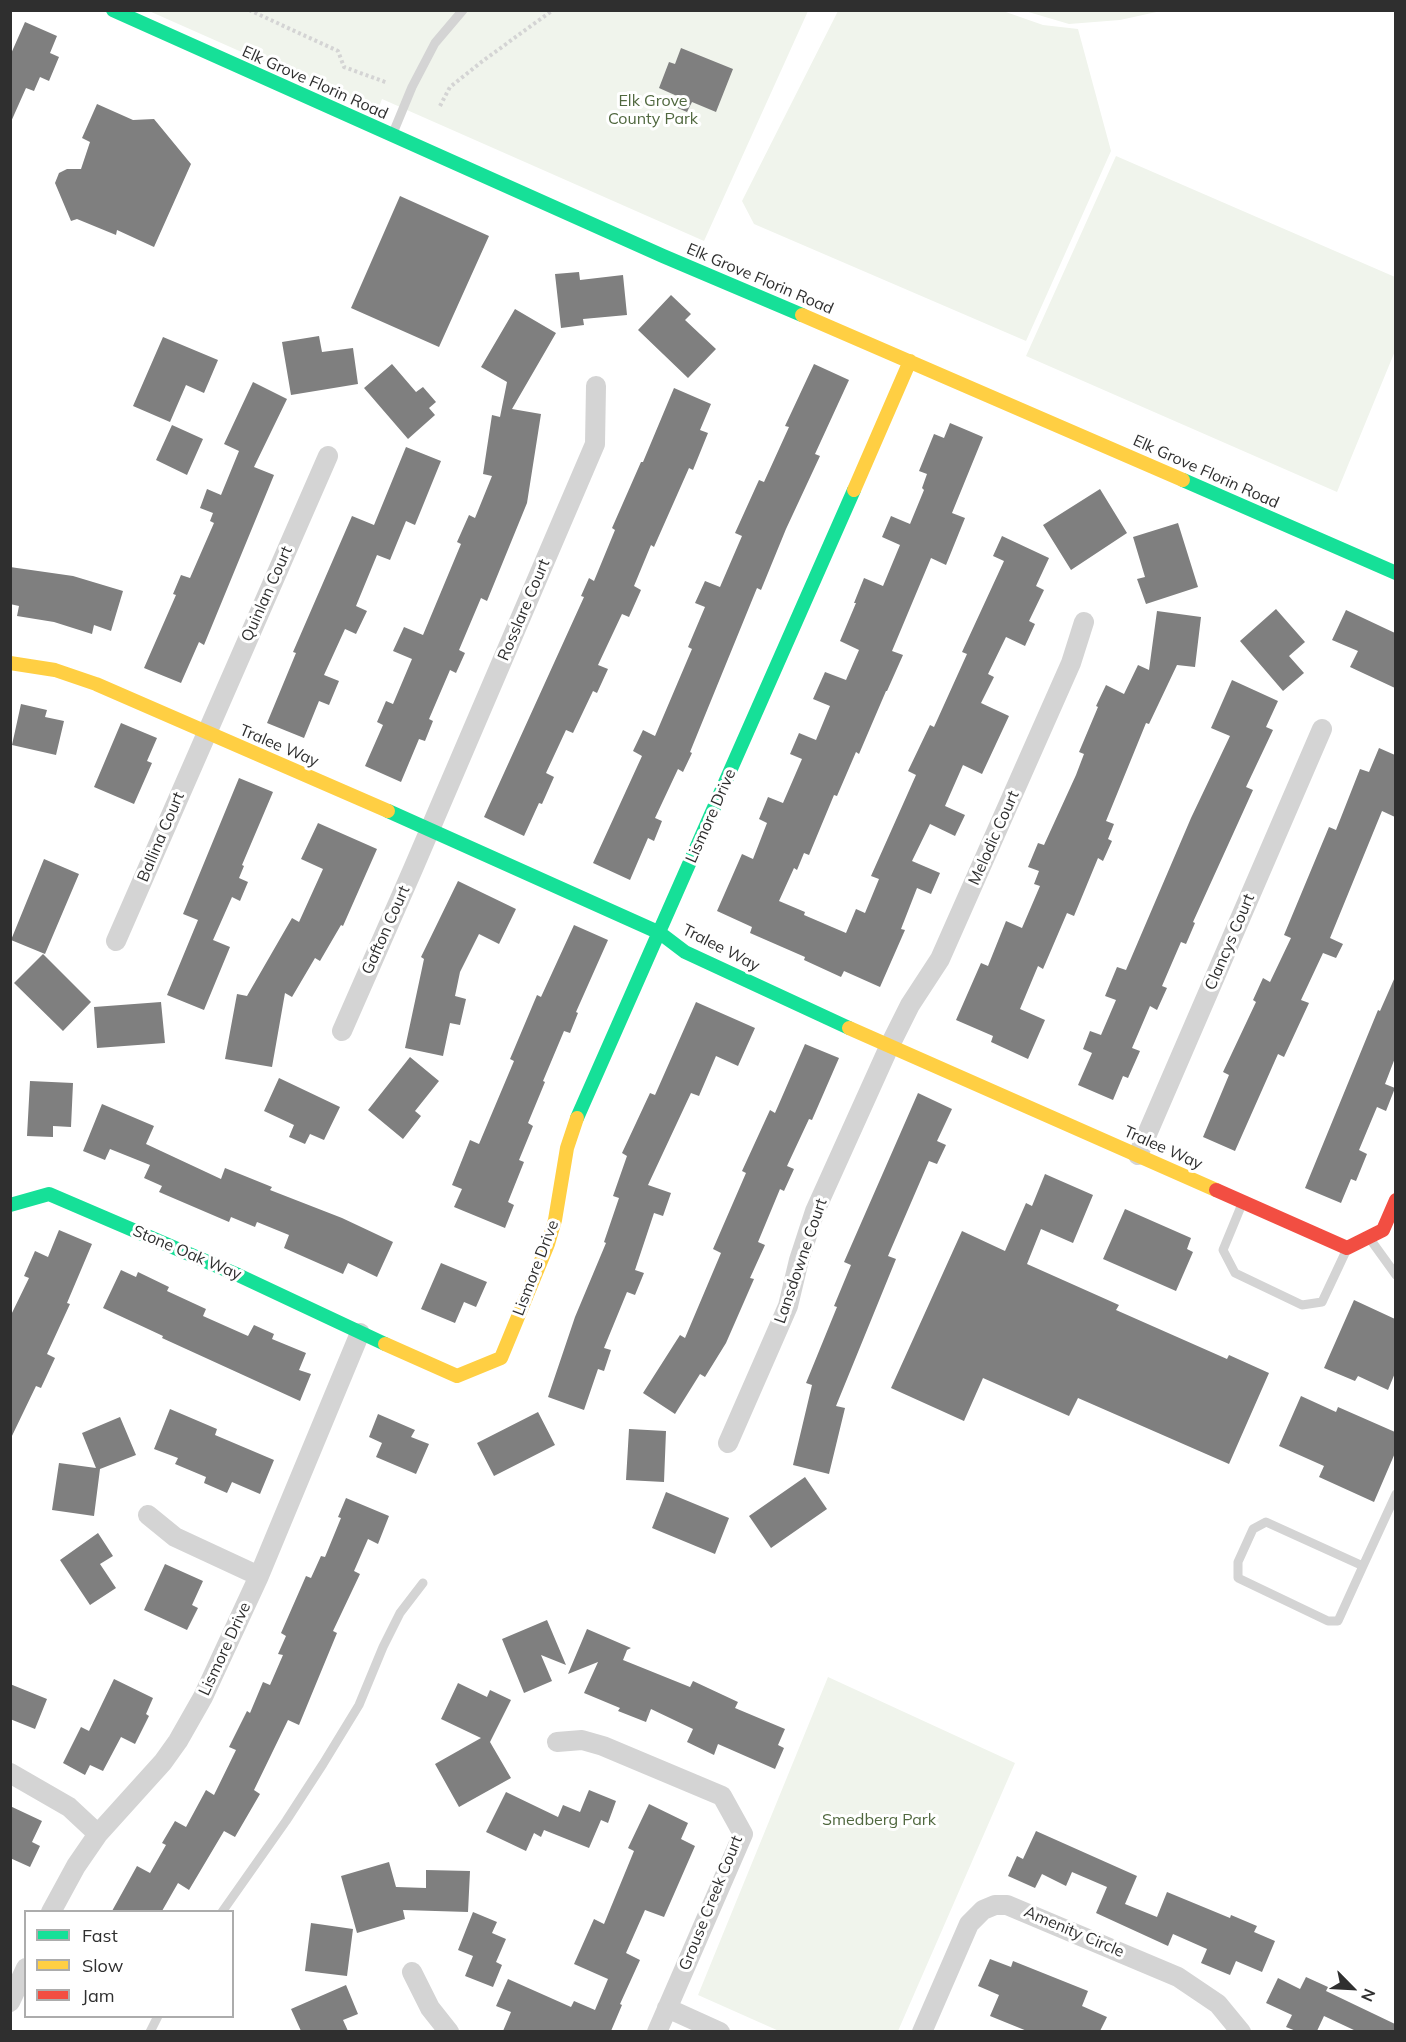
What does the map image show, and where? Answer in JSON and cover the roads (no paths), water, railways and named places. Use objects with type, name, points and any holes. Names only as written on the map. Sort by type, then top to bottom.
[{"type":"street","name":"Elk Grove Florin Road","points":[[113,10],[663,256],[910,361],[1395,573]]},
{"type":"street","name":"Lismore Drive","points":[[52,1910],[76,1866],[98,1834],[147,1782],[178,1741],[203,1697],[259,1576],[360,1333],[457,1376],[501,1358],[548,1244],[574,1125],[910,361]]},
{"type":"street","name":"Rosslare Court","points":[[430,830],[595,444],[596,386]]},
{"type":"street","name":"Quinlan Court","points":[[206,733],[328,456]]},
{"type":"street","name":"Melodic Court","points":[[889,1047],[910,1005],[940,959],[1071,663],[1084,622]]},
{"type":"street","name":"Tralee Way","points":[[10,663],[55,670],[96,684],[430,830],[660,933],[685,952],[889,1047],[1347,1248]]},
{"type":"street","name":"Clancys Court","points":[[1138,1155],[1322,729]]},
{"type":"street","name":"Ballina Court","points":[[116,941],[206,733]]},
{"type":"street","name":"Gafton Court","points":[[342,1031],[430,830]]},
{"type":"street","name":"Lansdowne Court","points":[[728,1443],[788,1306],[799,1260],[815,1211],[889,1047]]},
{"type":"street","name":"Stone Oak Way","points":[[10,1205],[49,1194],[238,1275],[360,1333]]},
{"type":"street","points":[[1347,1248],[1383,1230],[1395,1200]]},
{"type":"street","points":[[148,1515],[175,1537],[259,1576]]},
{"type":"street","name":"Grouse Creek Court","points":[[557,1742],[582,1740],[603,1746],[722,1796],[743,1834],[667,2008]]},
{"type":"street","points":[[10,1773],[69,1808],[98,1834]]},
{"type":"street","name":"Amenity Circle","points":[[922,2031],[969,1924],[983,1910],[995,1905],[1007,1905],[1178,1977],[1199,1989],[1218,2004],[1241,2031]]},
{"type":"street","points":[[10,2002],[24,1972]]},
{"type":"street","points":[[412,1972],[430,2008],[449,2031]]},
{"type":"street","points":[[657,2031],[667,2008],[720,2031]]},
{"type":"lane","points":[[393,135],[412,87],[435,43],[463,10]]},
{"type":"lane","points":[[1243,1202],[1223,1250],[1235,1273],[1302,1305],[1322,1302],[1347,1248]]},
{"type":"lane","points":[[1369,1237],[1395,1275]]},
{"type":"lane","points":[[1363,1566],[1266,1522],[1253,1528],[1238,1562],[1238,1578],[1328,1621],[1338,1621],[1363,1566],[1395,1494]]},
{"type":"lane","points":[[223,1910],[323,1764],[358,1705],[400,1613],[423,1583]]},
{"type":"park label","name":"Elk Grove County Park","points":[[653,110]]},
{"type":"park label","name":"Smedberg Park","points":[[879,1820]]}]
